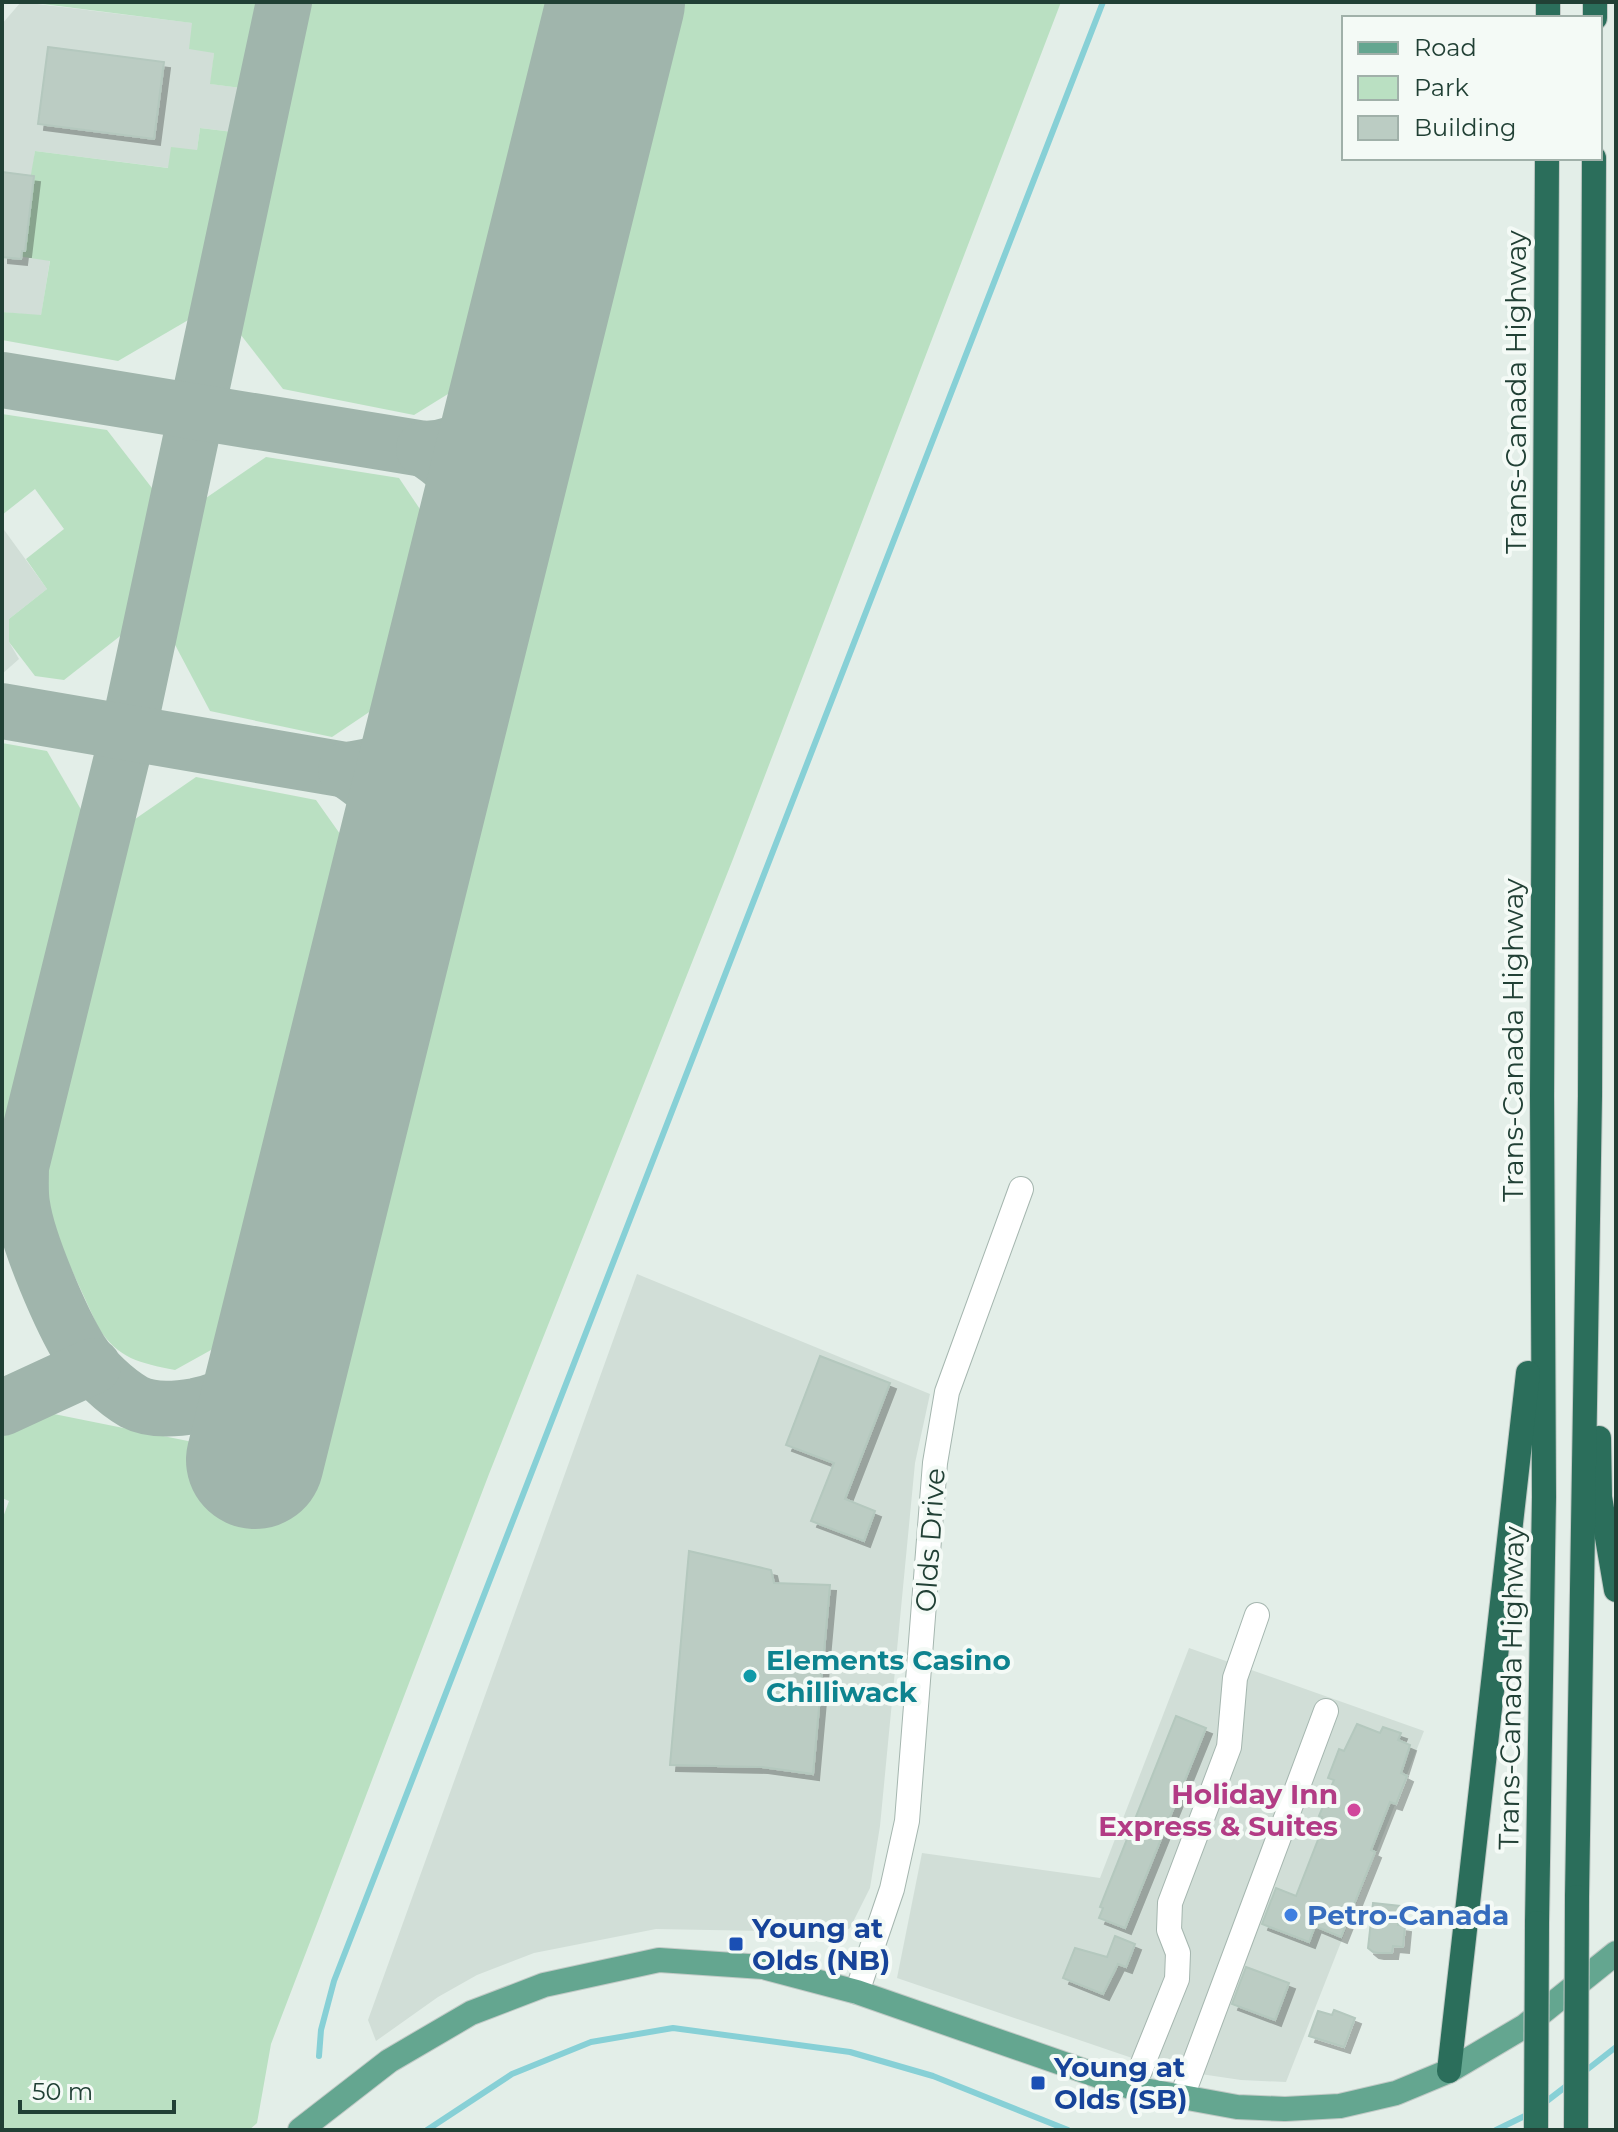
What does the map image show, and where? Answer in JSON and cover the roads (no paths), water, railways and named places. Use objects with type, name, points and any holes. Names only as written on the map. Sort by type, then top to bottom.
[{"type":"highway","name":"Trans-Canada Highway","points":[[1536,2130],[1544,1497],[1542,1095],[1547,160]]},
{"type":"highway","points":[[1576,2130],[1590,1096],[1594,160]]},
{"type":"highway","points":[[1449,2071],[1528,1389],[1532,1221],[1542,1095]]},
{"type":"highway","points":[[1590,1096],[1600,1497],[1616,1590]]},
{"type":"main road","points":[[300,2130],[389,2061],[471,2013],[544,1985],[659,1960],[763,1967],[857,1992],[1133,2088],[1181,2099],[1253,2108],[1340,2106],[1396,2093],[1449,2071],[1525,2026],[1616,1953]]},
{"type":"street","name":"Olds Drive","points":[[857,1992],[892,1889],[907,1821],[935,1463],[947,1392],[1021,1189]]},
{"type":"street","points":[[1133,2088],[1177,1979],[1178,1953],[1169,1930],[1170,1903],[1229,1747],[1235,1678],[1257,1615]]},
{"type":"street","points":[[1181,2099],[1326,1711]]},
{"type":"waterway","points":[[319,2056],[321,2030],[334,1981],[1103,2]]},
{"type":"waterway","points":[[427,2130],[512,2074],[591,2042],[673,2028],[850,2052],[933,2076],[1068,2130]]},
{"type":"waterway","points":[[1584,2072],[1616,2047]]},
{"type":"waterway","points":[[1543,2104],[1569,2084]]},
{"type":"waterway","points":[[1496,2130],[1531,2113]]},
{"type":"place","name":"Elements Casino Chilliwack","points":[[750,1676]]},
{"type":"place","name":"Holiday Inn Express & Suites","points":[[1354,1810]]},
{"type":"place","name":"Petro-Canada","points":[[1291,1915]]},
{"type":"place","name":"Young at Olds (NB)","points":[[736,1944]]},
{"type":"place","name":"Young at Olds (SB)","points":[[1038,2083]]}]
